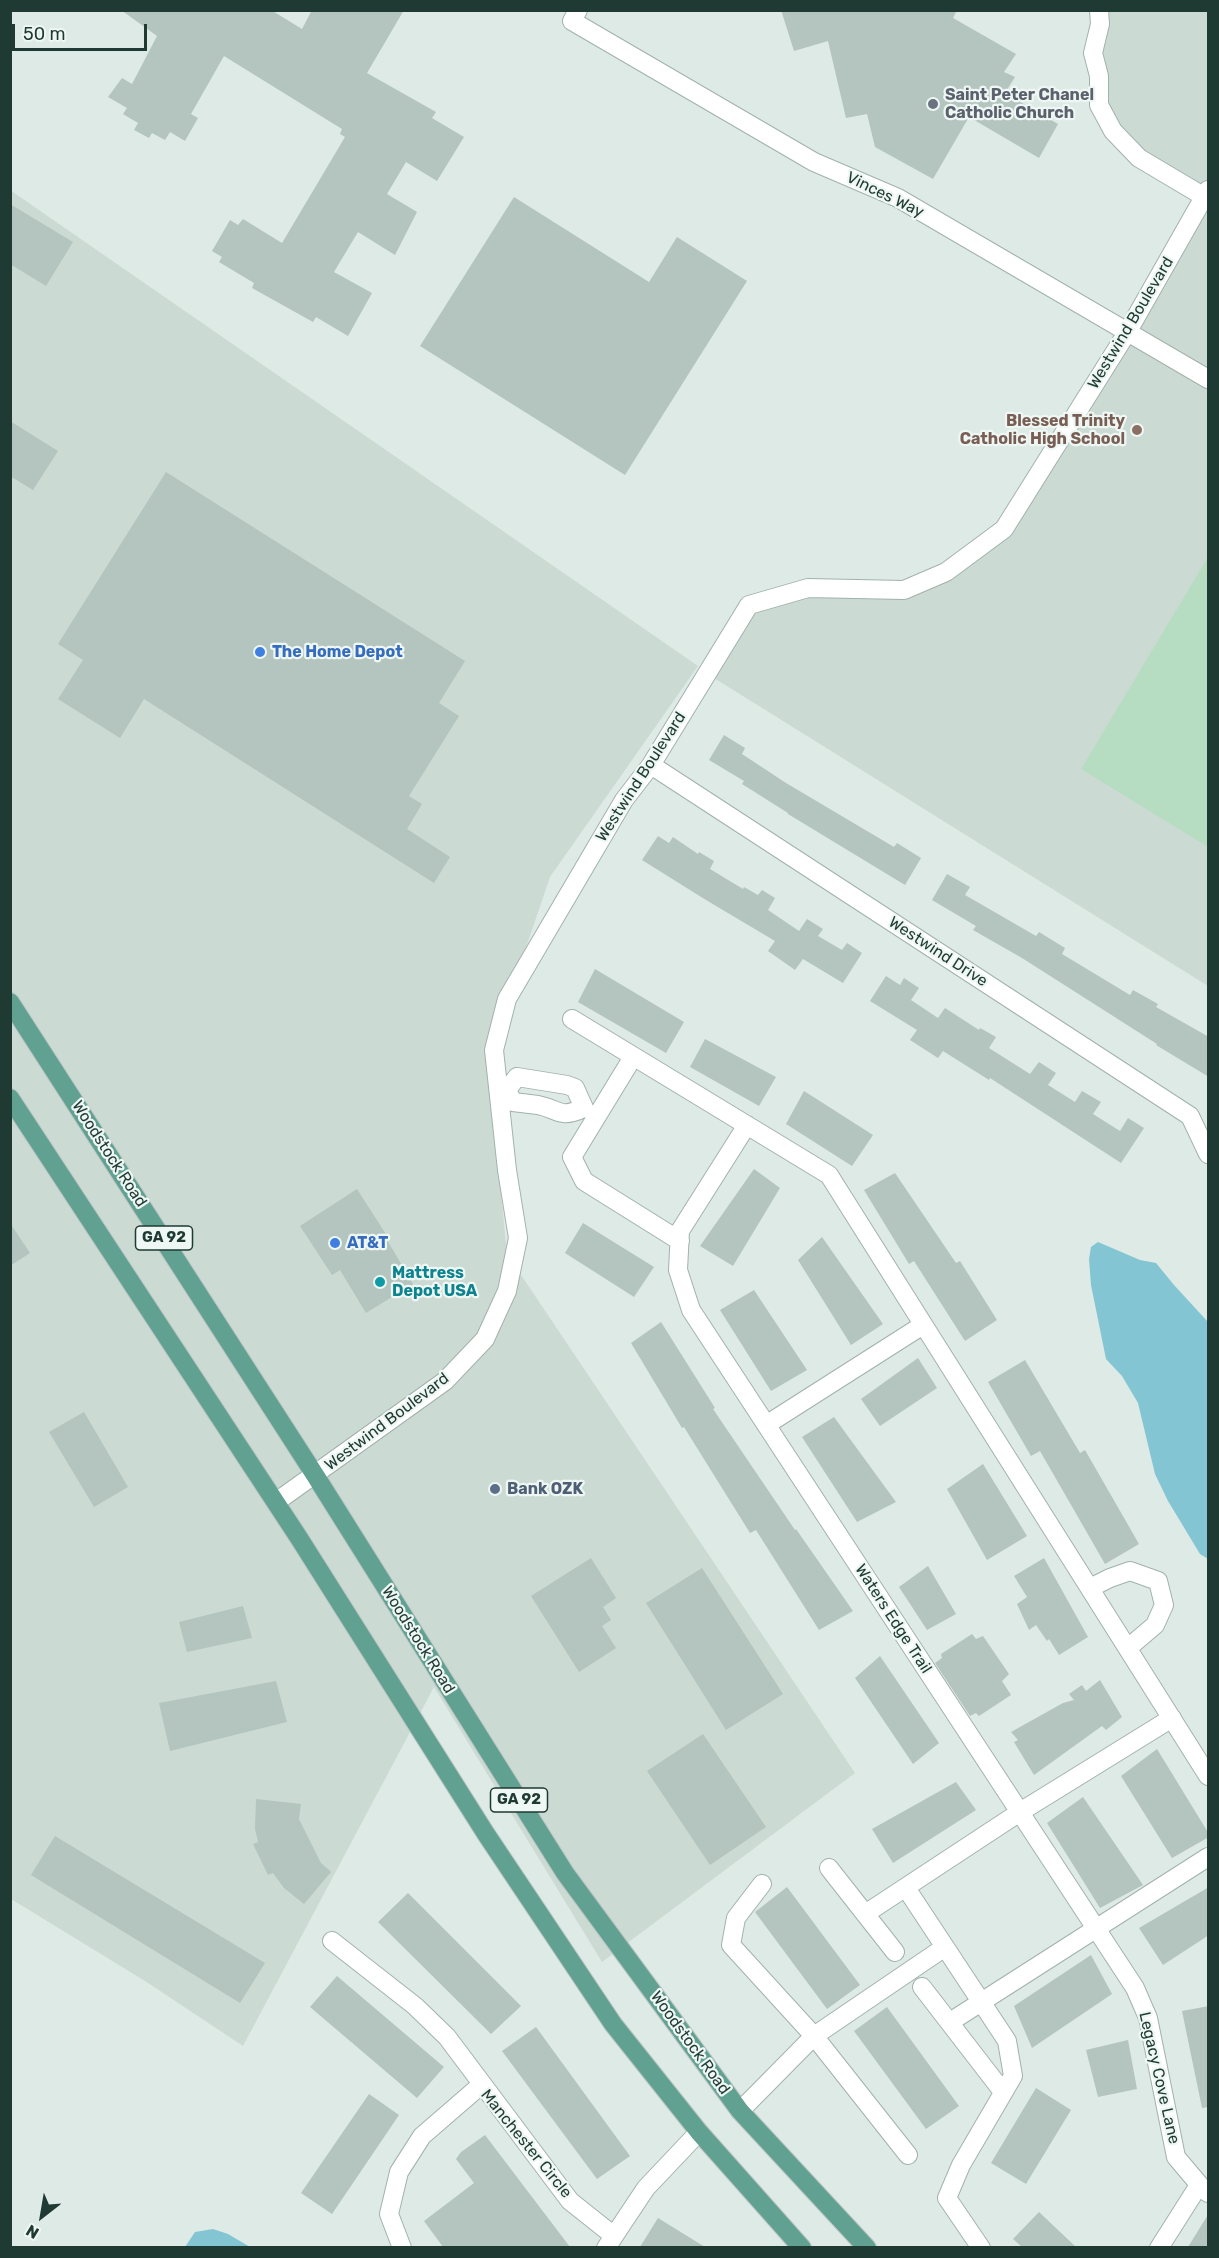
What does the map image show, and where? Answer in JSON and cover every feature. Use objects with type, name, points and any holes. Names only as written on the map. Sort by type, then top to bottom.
[{"type":"main road","name":"Woodstock Road","points":[[10,1002],[315,1475],[565,1873],[740,2111],[867,2247]]},
{"type":"main road","name":"GA 92","points":[[10,1098],[276,1502],[486,1834],[613,2024],[699,2132],[802,2247]]},
{"type":"street","name":"Vinces Way","points":[[578,10],[572,21],[721,109],[814,162],[898,198],[1209,379]]},
{"type":"street","points":[[1099,10],[1100,24],[1093,53],[1100,76],[1099,105],[1113,131],[1139,158],[1207,195]]},
{"type":"street","name":"Westwind Boulevard","points":[[276,1502],[445,1381],[485,1339],[507,1292],[518,1238],[502,1090],[495,1050],[507,999],[624,800],[651,765],[748,605],[808,588],[904,590],[946,572],[1004,529],[1128,331],[1207,195]]},
{"type":"street","name":"Westwind Drive","points":[[651,765],[1190,1116],[1209,1154]]},
{"type":"street","points":[[572,1019],[829,1175],[1209,1776]]},
{"type":"street","points":[[633,1056],[591,1111],[572,1157],[584,1181],[680,1240]]},
{"type":"street","points":[[517,1077],[544,1080],[575,1088],[591,1111],[569,1115],[539,1106],[513,1102],[502,1090],[517,1077]]},
{"type":"street","points":[[539,1106],[544,1080]]},
{"type":"street","name":"Waters Edge Trail","points":[[747,1125],[680,1231],[678,1270],[691,1310],[1095,1928]]},
{"type":"street","points":[[766,1425],[923,1325]]},
{"type":"street","points":[[1090,1588],[1110,1578],[1130,1572],[1158,1581],[1164,1605],[1155,1625],[1128,1648]]},
{"type":"street","points":[[865,1914],[1020,1812],[1172,1718]]},
{"type":"street","points":[[950,2022],[1209,1857]]},
{"type":"street","points":[[829,1868],[894,1952]]},
{"type":"street","points":[[762,1884],[736,1918],[731,1945],[814,2036],[908,2155]]},
{"type":"street","points":[[906,1888],[1007,2041],[1013,2076],[961,2165],[947,2198],[981,2247]]},
{"type":"street","name":"Legacy Cove Lane","points":[[1095,1928],[1135,1988],[1148,2018],[1176,2157],[1204,2189]]},
{"type":"street","points":[[332,1941],[415,2006],[447,2037],[481,2085]]},
{"type":"street","points":[[740,2111],[814,2036],[945,1947]]},
{"type":"street","points":[[922,1987],[1003,2092]]},
{"type":"street","name":"Manchester Circle","points":[[402,2247],[389,2214],[399,2172],[422,2136],[481,2085],[570,2201],[610,2242],[646,2188],[699,2132]]},
{"type":"street","points":[[1159,2247],[1204,2189]]},
{"type":"shaded area","name":"Blessed Trinity Catholic High School","points":[[1100,11],[1208,11],[1208,986],[706,673],[749,605],[808,588],[904,590],[1004,529],[1203,201],[1171,178],[1099,105]]},
{"type":"shaded area","points":[[10,190],[698,666],[550,877],[488,1059],[507,1254],[855,1773],[602,1962],[434,1687],[243,2046],[145,1981],[11,1899]]},
{"type":"green space","points":[[1208,557],[1208,847],[1081,769]]},
{"type":"water","points":[[1098,1242],[1140,1260],[1156,1263],[1208,1322],[1208,1559],[1200,1554],[1168,1501],[1155,1474],[1138,1403],[1122,1376],[1106,1359],[1091,1285],[1089,1259],[1091,1247]]},
{"type":"water","points":[[213,2229],[228,2234],[250,2247],[185,2247],[195,2232]]},
{"type":"building","points":[[121,10],[271,10],[302,29],[312,10],[404,10],[367,73],[436,112],[432,118],[464,137],[437,181],[406,162],[387,194],[417,212],[395,255],[358,232],[334,272],[372,293],[348,336],[316,317],[313,322],[252,288],[254,283],[219,262],[222,257],[212,251],[230,220],[238,225],[243,219],[282,243],[345,137],[340,134],[342,129],[224,56],[191,114],[198,118],[185,141],[170,132],[165,140],[152,133],[149,138],[134,130],[138,123],[123,114],[127,108],[108,97],[122,78],[132,84],[157,36]]},
{"type":"building","name":"Saint Peter Chanel Catholic Church","points":[[781,10],[957,10],[953,18],[1016,54],[1004,72],[1015,77],[1005,93],[1058,124],[1039,158],[969,117],[933,179],[875,147],[867,114],[846,118],[828,41],[794,51]]},
{"type":"building","points":[[514,197],[649,282],[677,237],[747,281],[625,475],[420,346]]},
{"type":"building","points":[[10,204],[73,242],[46,286],[10,264]]},
{"type":"building","points":[[10,421],[58,451],[33,490],[10,476]]},
{"type":"building","name":"The Home Depot","points":[[166,472],[465,661],[439,703],[459,716],[409,796],[422,804],[407,829],[450,857],[434,883],[144,699],[120,738],[58,699],[83,660],[58,644]]},
{"type":"building","points":[[724,735],[745,748],[742,754],[786,783],[894,847],[897,843],[921,858],[905,885],[788,814],[742,784],[744,781],[709,760]]},
{"type":"building","points":[[658,836],[669,843],[673,837],[698,854],[699,852],[714,861],[710,869],[743,889],[744,887],[758,895],[762,890],[775,898],[768,910],[799,931],[807,919],[823,929],[818,936],[842,950],[847,943],[862,953],[843,983],[803,959],[795,970],[768,951],[775,941],[642,860]]},
{"type":"building","points":[[947,874],[970,887],[965,895],[1036,936],[1039,932],[1065,948],[1062,954],[1130,995],[1133,990],[1158,1004],[1156,1007],[1209,1037],[1209,1077],[1022,958],[973,930],[976,926],[932,900]]},
{"type":"building","points":[[595,969],[684,1022],[666,1053],[578,1002]]},
{"type":"building","points":[[886,976],[900,985],[904,978],[919,988],[911,1000],[938,1018],[945,1008],[979,1030],[980,1028],[996,1037],[989,1048],[1030,1074],[1039,1062],[1056,1073],[1048,1085],[1075,1102],[1082,1091],[1101,1102],[1093,1114],[1120,1131],[1128,1118],[1144,1128],[1121,1163],[990,1078],[989,1080],[943,1051],[938,1058],[910,1040],[917,1030],[870,1001]]},
{"type":"building","points":[[705,1039],[776,1077],[759,1106],[690,1067]]},
{"type":"building","points":[[804,1091],[873,1135],[852,1166],[786,1124]]},
{"type":"building","points":[[754,1169],[780,1188],[733,1266],[700,1246]]},
{"type":"building","points":[[895,1173],[956,1263],[960,1261],[997,1320],[965,1341],[914,1261],[909,1264],[864,1190]]},
{"type":"building","points":[[357,1189],[389,1239],[387,1240],[413,1284],[366,1313],[340,1270],[332,1275],[300,1226]]},
{"type":"building","points":[[10,1223],[30,1253],[10,1266]]},
{"type":"building","points":[[583,1223],[654,1267],[634,1297],[565,1253]]},
{"type":"building","points":[[822,1237],[883,1324],[851,1345],[798,1260]]},
{"type":"building","points":[[754,1290],[807,1370],[771,1391],[720,1310]]},
{"type":"building","points":[[661,1322],[715,1408],[713,1409],[853,1611],[819,1630],[756,1530],[750,1533],[684,1427],[682,1428],[631,1343]]},
{"type":"building","points":[[918,1358],[937,1388],[880,1426],[861,1399]]},
{"type":"building","points":[[1025,1360],[1080,1453],[1085,1450],[1139,1544],[1105,1564],[1040,1451],[1031,1456],[988,1382]]},
{"type":"building","points":[[84,1412],[128,1487],[94,1507],[49,1432]]},
{"type":"building","points":[[834,1417],[896,1502],[857,1522],[802,1437]]},
{"type":"building","points":[[983,1464],[1027,1536],[987,1560],[947,1489]]},
{"type":"building","points":[[591,1558],[616,1598],[603,1607],[611,1620],[602,1626],[616,1648],[579,1672],[531,1596]]},
{"type":"building","points":[[1044,1558],[1088,1637],[1059,1655],[1036,1625],[1029,1630],[1017,1604],[1027,1597],[1014,1576]]},
{"type":"building","points":[[928,1566],[956,1614],[927,1630],[899,1587]]},
{"type":"building","points":[[702,1568],[783,1694],[726,1730],[646,1603]]},
{"type":"building","points":[[243,1606],[252,1638],[187,1652],[179,1622]]},
{"type":"building","points":[[972,1634],[976,1639],[983,1636],[1009,1674],[1002,1681],[1011,1695],[979,1716],[976,1713],[970,1716],[935,1663],[942,1658],[941,1654]]},
{"type":"building","points":[[880,1656],[939,1743],[913,1764],[855,1678]]},
{"type":"building","points":[[1100,1680],[1122,1717],[1106,1730],[1102,1726],[1034,1775],[1014,1742],[1018,1740],[1011,1732],[1063,1703],[1074,1700],[1069,1694],[1082,1685],[1086,1691]]},
{"type":"building","points":[[276,1681],[287,1722],[170,1751],[159,1703]]},
{"type":"building","points":[[703,1734],[766,1827],[710,1865],[647,1771]]},
{"type":"building","points":[[1157,1749],[1209,1834],[1209,1837],[1172,1858],[1121,1776]]},
{"type":"building","points":[[956,1782],[976,1810],[893,1863],[872,1829]]},
{"type":"building","points":[[1083,1797],[1143,1885],[1100,1908],[1047,1823]]},
{"type":"building","points":[[256,1799],[301,1804],[299,1819],[321,1863],[331,1872],[304,1904],[284,1888],[273,1873],[268,1875],[253,1844],[258,1842],[255,1829]]},
{"type":"building","points":[[55,1836],[265,1963],[240,2003],[31,1875]]},
{"type":"building","points":[[787,1887],[860,1985],[827,2009],[755,1912]]},
{"type":"building","points":[[1209,1887],[1209,1935],[1163,1965],[1139,1928]]},
{"type":"building","points":[[408,1893],[521,2006],[491,2034],[378,1922]]},
{"type":"building","points":[[1091,1955],[1112,1994],[1032,2048],[1014,2006]]},
{"type":"building","points":[[337,1976],[444,2067],[417,2098],[310,2007]]},
{"type":"building","points":[[1209,2006],[1209,2107],[1202,2108],[1182,2011]]},
{"type":"building","points":[[887,2007],[959,2106],[926,2129],[854,2031]]},
{"type":"building","points":[[536,2027],[630,2156],[597,2179],[502,2051]]},
{"type":"building","points":[[1128,2040],[1137,2089],[1098,2097],[1086,2050]]},
{"type":"building","points":[[1036,2088],[1071,2110],[1026,2184],[991,2163]]},
{"type":"building","points":[[369,2094],[399,2115],[332,2214],[301,2193]]},
{"type":"building","points":[[485,2135],[570,2247],[443,2247],[424,2221],[474,2183],[456,2159],[461,2152]]},
{"type":"building","points":[[1039,2212],[1076,2247],[1022,2247],[1013,2239]]},
{"type":"building","points":[[1209,2213],[1209,2247],[1188,2247]]},
{"type":"building","points":[[658,2218],[705,2247],[640,2247]]},
{"type":"place","name":"Saint Peter Chanel Catholic Church","points":[[933,104]]},
{"type":"place","name":"Blessed Trinity Catholic High School","points":[[1137,430]]},
{"type":"place","name":"The Home Depot","points":[[260,652]]},
{"type":"place","name":"AT&T","points":[[335,1243]]},
{"type":"place","name":"Mattress Depot USA","points":[[380,1282]]},
{"type":"place","name":"Bank OZK","points":[[495,1489]]}]
